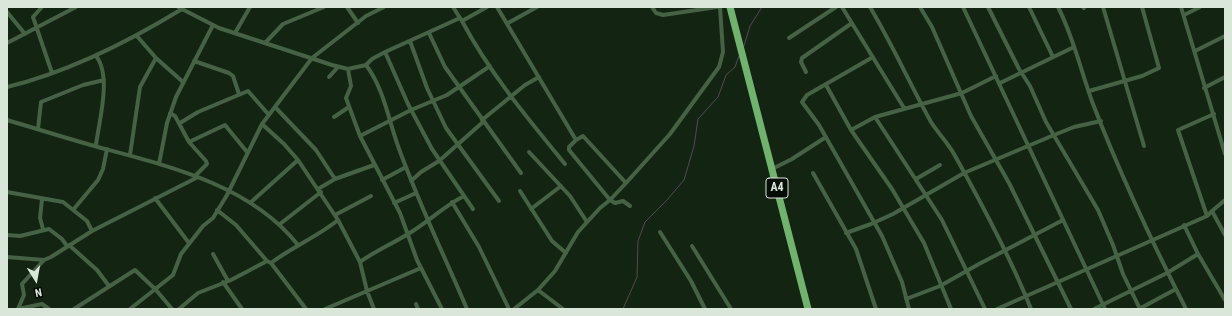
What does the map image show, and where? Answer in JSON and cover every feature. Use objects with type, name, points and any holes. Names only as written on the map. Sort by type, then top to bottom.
[{"type":"highway","name":"A4","points":[[730,7],[808,309]]},
{"type":"street","points":[[42,7],[33,17],[38,28],[52,73]]},
{"type":"street","points":[[7,42],[38,28],[76,7]]},
{"type":"street","points":[[235,33],[250,7]]},
{"type":"street","points":[[265,43],[283,24],[324,7]]},
{"type":"street","points":[[347,7],[358,23]]},
{"type":"street","points":[[130,309],[156,290],[173,275],[181,254],[203,226],[213,218],[227,195],[262,124],[312,58],[366,16],[384,7]]},
{"type":"street","points":[[453,7],[472,41],[565,164]]},
{"type":"street","points":[[8,85],[52,73],[96,56],[136,35],[180,8],[213,25],[235,33],[348,69],[366,65],[372,59],[385,52],[461,20],[487,7]]},
{"type":"street","points":[[498,7],[576,140]]},
{"type":"street","points":[[508,23],[537,7]]},
{"type":"street","points":[[652,7],[656,13],[663,15],[717,7]]},
{"type":"street","points":[[514,309],[538,290],[555,271],[587,222],[610,200],[670,134],[719,67],[723,52],[720,7]]},
{"type":"street","points":[[789,38],[836,7]]},
{"type":"street","points":[[842,7],[904,108]]},
{"type":"street","points":[[870,7],[921,104],[936,130],[953,153],[964,173],[1004,251],[1031,309]]},
{"type":"street","points":[[920,7],[932,27],[971,116],[1036,235],[1071,309]]},
{"type":"street","points":[[963,7],[980,45],[1000,83],[1027,146],[1087,268],[1104,307]]},
{"type":"street","points":[[988,7],[1021,73],[1030,86],[1046,122],[1098,210],[1123,274],[1140,309],[1176,289]]},
{"type":"street","points":[[1029,7],[1053,57]]},
{"type":"street","points":[[1058,7],[1070,30],[1074,47],[1089,91],[1118,166],[1153,239],[1167,273],[1186,309]]},
{"type":"street","points":[[1103,7],[1144,146]]},
{"type":"street","points":[[1089,91],[1124,81],[1159,68],[1142,7]]},
{"type":"street","points":[[1181,7],[1225,154]]},
{"type":"street","points":[[1184,15],[1200,7]]},
{"type":"street","points":[[7,12],[26,34]]},
{"type":"street","points":[[806,72],[801,62],[802,58],[852,23]]},
{"type":"street","points":[[159,164],[170,113],[183,82],[213,25]]},
{"type":"street","points":[[429,33],[445,67],[521,173]]},
{"type":"street","points":[[136,35],[156,58],[183,82]]},
{"type":"street","points":[[1195,51],[1225,36]]},
{"type":"street","points":[[410,41],[433,101],[446,128],[499,201]]},
{"type":"street","points":[[1000,83],[1074,47]]},
{"type":"street","points":[[385,52],[411,110],[439,161],[473,209]]},
{"type":"street","points":[[96,56],[101,62],[104,70],[96,145]]},
{"type":"street","points":[[873,57],[807,95],[802,102],[826,137],[875,222],[899,276],[909,309]]},
{"type":"street","points":[[130,155],[140,87],[156,58]]},
{"type":"street","points":[[194,61],[229,73],[233,76],[239,94]]},
{"type":"street","points":[[366,65],[376,79],[416,193],[467,309]]},
{"type":"street","points":[[360,136],[411,110],[447,95],[490,66]]},
{"type":"street","points":[[329,77],[338,67]]},
{"type":"street","points":[[348,69],[351,86],[346,98],[360,136],[394,203],[421,268],[442,309]]},
{"type":"street","points":[[851,130],[875,117],[904,108],[962,94],[996,76]]},
{"type":"street","points":[[412,181],[439,161],[525,85],[539,77]]},
{"type":"street","points":[[1204,88],[1225,77]]},
{"type":"street","points":[[38,130],[41,102],[83,85],[104,80]]},
{"type":"street","points":[[826,85],[851,130],[866,149],[924,243],[940,286],[951,309]]},
{"type":"street","points":[[180,123],[198,112],[248,91],[269,115]]},
{"type":"street","points":[[275,107],[316,150],[335,179]]},
{"type":"street","points":[[334,117],[349,107]]},
{"type":"street","points":[[18,309],[24,295],[22,284],[44,260],[92,231],[197,177],[207,164],[188,142],[180,123],[175,116],[170,113]]},
{"type":"street","points":[[1207,216],[1178,130],[1214,114]]},
{"type":"street","points":[[875,117],[942,220],[968,270],[985,309]]},
{"type":"street","points":[[7,120],[130,155],[197,177],[250,203],[280,224],[298,245]]},
{"type":"street","points":[[846,233],[875,222],[964,173],[1054,134],[1074,127],[1100,121]]},
{"type":"street","points":[[262,124],[284,144],[298,160],[336,218],[360,262],[367,291],[374,309]]},
{"type":"street","points":[[188,142],[224,125],[247,152]]},
{"type":"street","points":[[626,183],[582,136],[569,147],[569,150],[610,200],[615,203],[623,202],[630,206]]},
{"type":"street","points":[[772,169],[792,159],[826,137]]},
{"type":"street","points":[[73,210],[98,180],[103,169],[107,149]]},
{"type":"street","points":[[529,152],[561,186],[587,222]]},
{"type":"street","points":[[250,203],[298,160]]},
{"type":"street","points":[[916,180],[940,165]]},
{"type":"street","points":[[280,224],[335,179],[374,166]]},
{"type":"street","points":[[382,180],[406,167]]},
{"type":"street","points":[[813,173],[856,250],[876,309]]},
{"type":"street","points":[[531,209],[561,186]]},
{"type":"street","points":[[520,190],[552,241],[566,253]]},
{"type":"street","points":[[7,192],[63,202],[87,221],[92,231]]},
{"type":"street","points":[[394,203],[416,193]]},
{"type":"street","points":[[179,309],[198,293],[269,262],[328,228],[336,218],[371,196]]},
{"type":"street","points":[[360,262],[408,234],[428,221],[452,202],[464,196]]},
{"type":"street","points":[[155,198],[189,243]]},
{"type":"street","points":[[42,199],[40,218],[43,229]]},
{"type":"street","points":[[997,309],[1059,283],[1087,268],[1207,216],[1225,200]]},
{"type":"street","points":[[452,202],[482,254],[509,309]]},
{"type":"street","points":[[217,210],[236,225],[269,262],[306,309]]},
{"type":"street","points":[[1212,211],[1225,235]]},
{"type":"street","points":[[906,299],[940,286],[1063,220]]},
{"type":"street","points":[[1184,225],[1198,254],[1225,300]]},
{"type":"street","points":[[7,235],[20,236],[34,233],[43,229],[49,229],[97,270],[109,286]]},
{"type":"street","points":[[660,232],[691,281],[705,309]]},
{"type":"street","points":[[692,246],[731,309]]},
{"type":"street","points":[[213,254],[226,282],[242,309]]},
{"type":"street","points":[[1094,309],[1104,307],[1132,290],[1167,273],[1198,254]]},
{"type":"street","points":[[7,257],[44,260]]},
{"type":"street","points":[[325,309],[421,268]]},
{"type":"street","points":[[74,309],[135,270],[156,290],[172,309]]},
{"type":"street","points":[[538,290],[563,309]]},
{"type":"street","points":[[18,309],[42,304],[49,309]]},
{"type":"street","points":[[416,304],[418,309]]},
{"type":"waterway","points":[[744,46],[750,26],[762,7]]},
{"type":"waterway","points":[[623,309],[637,277],[638,241],[645,222],[684,180],[694,146],[698,119],[718,97],[726,75],[735,67],[739,56]]}]
